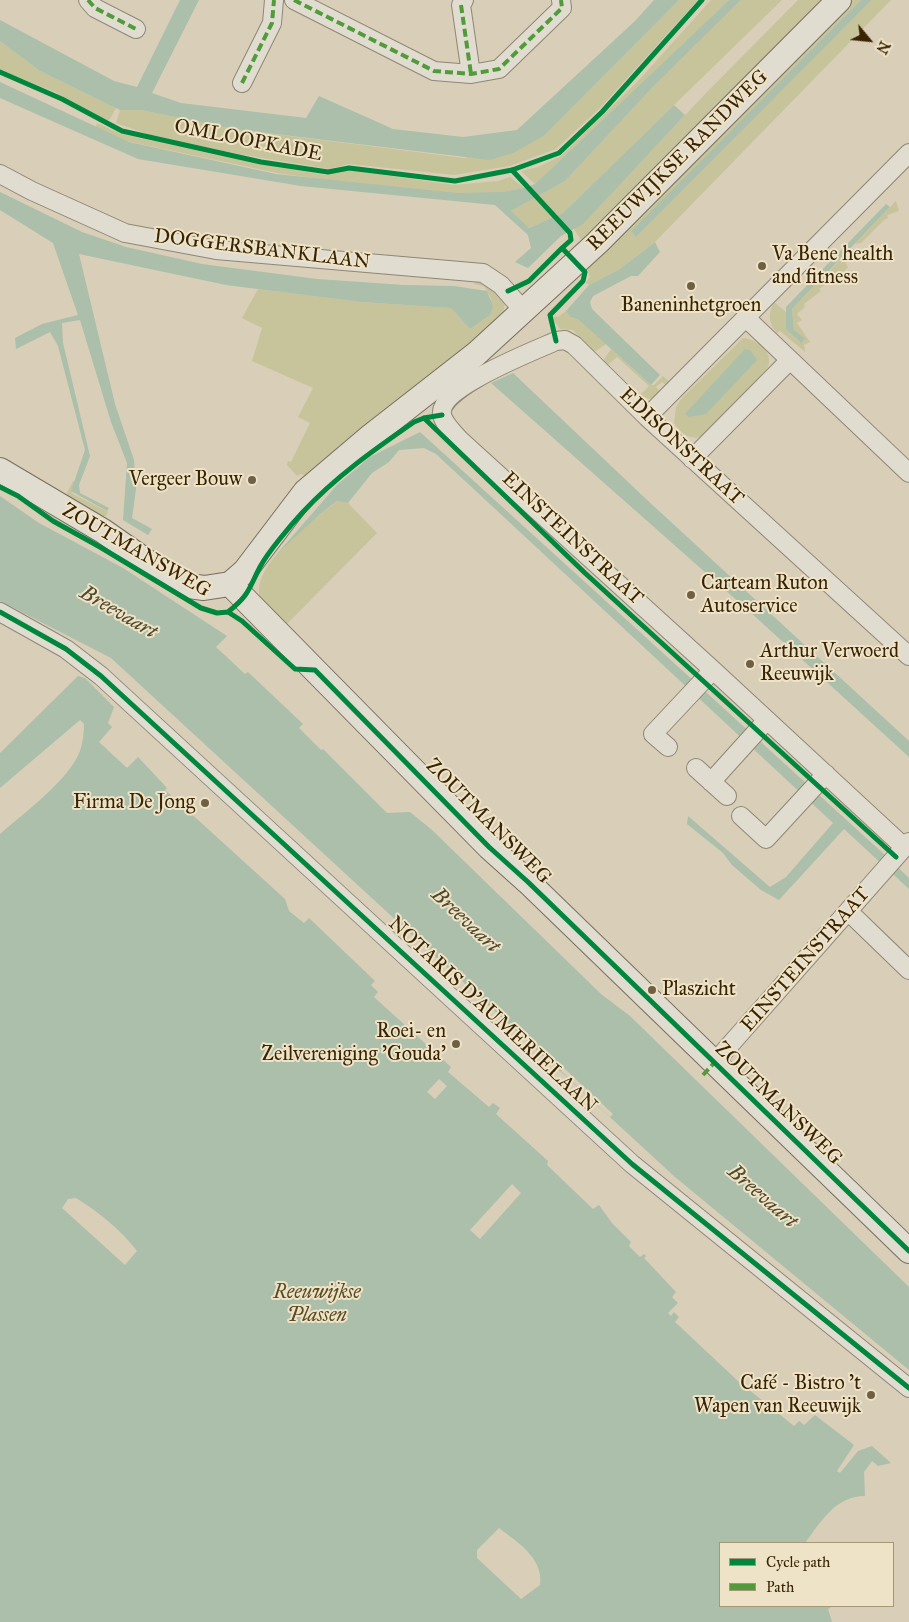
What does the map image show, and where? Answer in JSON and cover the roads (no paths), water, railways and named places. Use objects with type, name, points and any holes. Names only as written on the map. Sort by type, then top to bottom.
[{"type":"main road","name":"REEUWIJKSE RANDWEG","points":[[230,584],[245,571],[305,492],[371,436],[476,354],[637,205],[839,0]]},
{"type":"main road","name":"ZOUTMANSWEG","points":[[0,470],[29,486],[44,503],[62,516],[104,530],[146,561],[189,586],[204,588],[230,584],[489,847],[528,882],[909,1251]]},
{"type":"street","points":[[88,0],[95,8],[136,29]]},
{"type":"street","points":[[242,82],[272,23],[274,0]]},
{"type":"street","points":[[294,0],[434,71],[471,74],[499,69],[565,3]]},
{"type":"street","points":[[459,2],[471,74]]},
{"type":"street","points":[[647,417],[909,153]]},
{"type":"street","name":"DOGGERSBANKLAAN","points":[[0,174],[32,191],[125,233],[216,250],[483,273],[508,291],[523,310]]},
{"type":"street","points":[[746,318],[909,473]]},
{"type":"street","name":"EDISONSTRAAT","points":[[442,415],[443,406],[448,397],[470,382],[556,342],[564,340],[574,345],[692,459],[909,656]]},
{"type":"street","points":[[692,459],[790,360]]},
{"type":"street","name":"EINSTEINSTRAAT","points":[[442,415],[460,440],[826,774],[903,849],[714,1063]]},
{"type":"street","name":"NOTARIS D'AUMERIELAAN","points":[[0,612],[66,649],[101,676],[632,1164],[909,1388]]},
{"type":"street","points":[[668,747],[654,734],[713,670]]},
{"type":"street","points":[[711,782],[767,720]]},
{"type":"street","points":[[696,768],[727,796]]},
{"type":"street","points":[[741,816],[766,839],[826,774]]},
{"type":"street","points":[[849,912],[909,970]]},
{"type":"water","points":[[180,0],[199,0],[152,93],[181,103],[306,118],[319,96],[393,129],[463,137],[517,130],[635,21],[654,0],[679,0],[545,135],[513,153],[490,160],[234,129],[141,110],[120,110],[40,71],[0,41],[0,20],[114,81],[137,87]]},
{"type":"water","points":[[729,0],[741,0],[652,88],[565,181],[511,211],[529,228],[563,213],[674,105],[685,115],[583,224],[561,236],[528,268],[515,262],[531,248],[528,235],[495,205],[301,186],[138,159],[0,98],[0,82],[129,142],[276,174],[457,193],[501,192],[535,184]]},
{"type":"water","points":[[861,0],[872,0],[636,237],[631,231]]},
{"type":"water","points":[[0,192],[82,232],[126,247],[202,264],[317,279],[404,285],[454,286],[487,291],[493,306],[490,315],[470,329],[451,308],[361,302],[226,285],[79,254],[115,404],[134,460],[136,489],[132,518],[152,529],[148,535],[123,520],[127,463],[111,422],[80,320],[62,323],[63,343],[90,456],[79,485],[80,493],[109,508],[107,511],[71,491],[85,450],[58,346],[50,332],[16,349],[15,338],[42,324],[78,315],[53,243],[0,210]]},
{"type":"water","points":[[886,204],[890,207],[792,309],[794,330],[805,339],[801,343],[786,329],[786,307]]},
{"type":"water","points":[[655,242],[660,252],[638,276],[631,276],[593,296],[590,302],[592,309],[660,375],[651,385],[578,319],[570,317],[566,311],[589,285],[620,269]]},
{"type":"water","points":[[745,349],[750,350],[757,360],[706,414],[689,417],[685,414]]},
{"type":"water","points":[[513,373],[646,499],[909,741],[909,757],[749,611],[491,383]]},
{"type":"water","points":[[420,432],[886,856],[909,878],[909,889],[844,829],[779,900],[761,890],[732,865],[723,853],[687,824],[688,816],[770,887],[786,877],[833,823],[436,454],[424,448],[399,450],[389,462],[372,473],[348,503],[337,501],[320,514],[277,554],[337,485],[370,457]]},
{"type":"water","name":"Breevaart","points":[[0,496],[39,523],[123,568],[227,636],[216,647],[245,674],[248,672],[303,724],[299,728],[321,750],[323,749],[387,813],[410,812],[432,830],[601,994],[630,1016],[909,1287],[909,1370],[675,1177],[111,658],[0,601]]},
{"type":"water","name":"Reeuwijkse Plassen","points":[[78,676],[85,678],[114,707],[108,723],[112,727],[99,742],[127,768],[138,757],[167,788],[165,790],[285,899],[289,911],[304,923],[309,918],[375,981],[371,985],[378,992],[374,997],[451,1067],[448,1072],[489,1107],[493,1103],[500,1108],[496,1114],[548,1161],[547,1165],[593,1209],[599,1205],[612,1223],[631,1242],[629,1246],[640,1257],[644,1254],[646,1256],[644,1258],[676,1292],[672,1297],[678,1303],[668,1313],[671,1316],[674,1312],[679,1317],[675,1322],[738,1381],[794,1426],[799,1421],[804,1425],[815,1415],[854,1445],[837,1471],[840,1473],[858,1451],[872,1446],[891,1463],[878,1466],[872,1461],[864,1472],[865,1496],[854,1497],[837,1505],[823,1519],[806,1542],[719,1542],[719,1607],[831,1607],[828,1609],[832,1622],[0,1622],[0,834],[45,796],[67,773],[80,751],[84,724],[80,720],[0,788],[0,753]],"holes":[[[76,1198],[93,1209],[124,1236],[137,1251],[125,1265],[62,1208],[68,1199]],[[499,1528],[521,1545],[534,1559],[540,1575],[540,1585],[521,1599],[477,1558],[477,1550]]]},
{"type":"place","name":"Va Bene health and fitness","points":[[762,266]]},
{"type":"place","name":"Baneninhetgroen","points":[[691,286]]},
{"type":"place","name":"Vergeer Bouw","points":[[252,480]]},
{"type":"place","name":"Carteam Ruton Autoservice","points":[[691,595]]},
{"type":"place","name":"Arthur Verwoerd Reeuwijk","points":[[750,664]]},
{"type":"place","name":"Firma De Jong","points":[[205,803]]},
{"type":"place","name":"Plaszicht","points":[[652,990]]},
{"type":"place","name":"Roei- en Zeilvereniging 'Gouda'","points":[[456,1044]]},
{"type":"place","name":"Café - Bistro 't Wapen van Reeuwijk","points":[[871,1395]]}]
